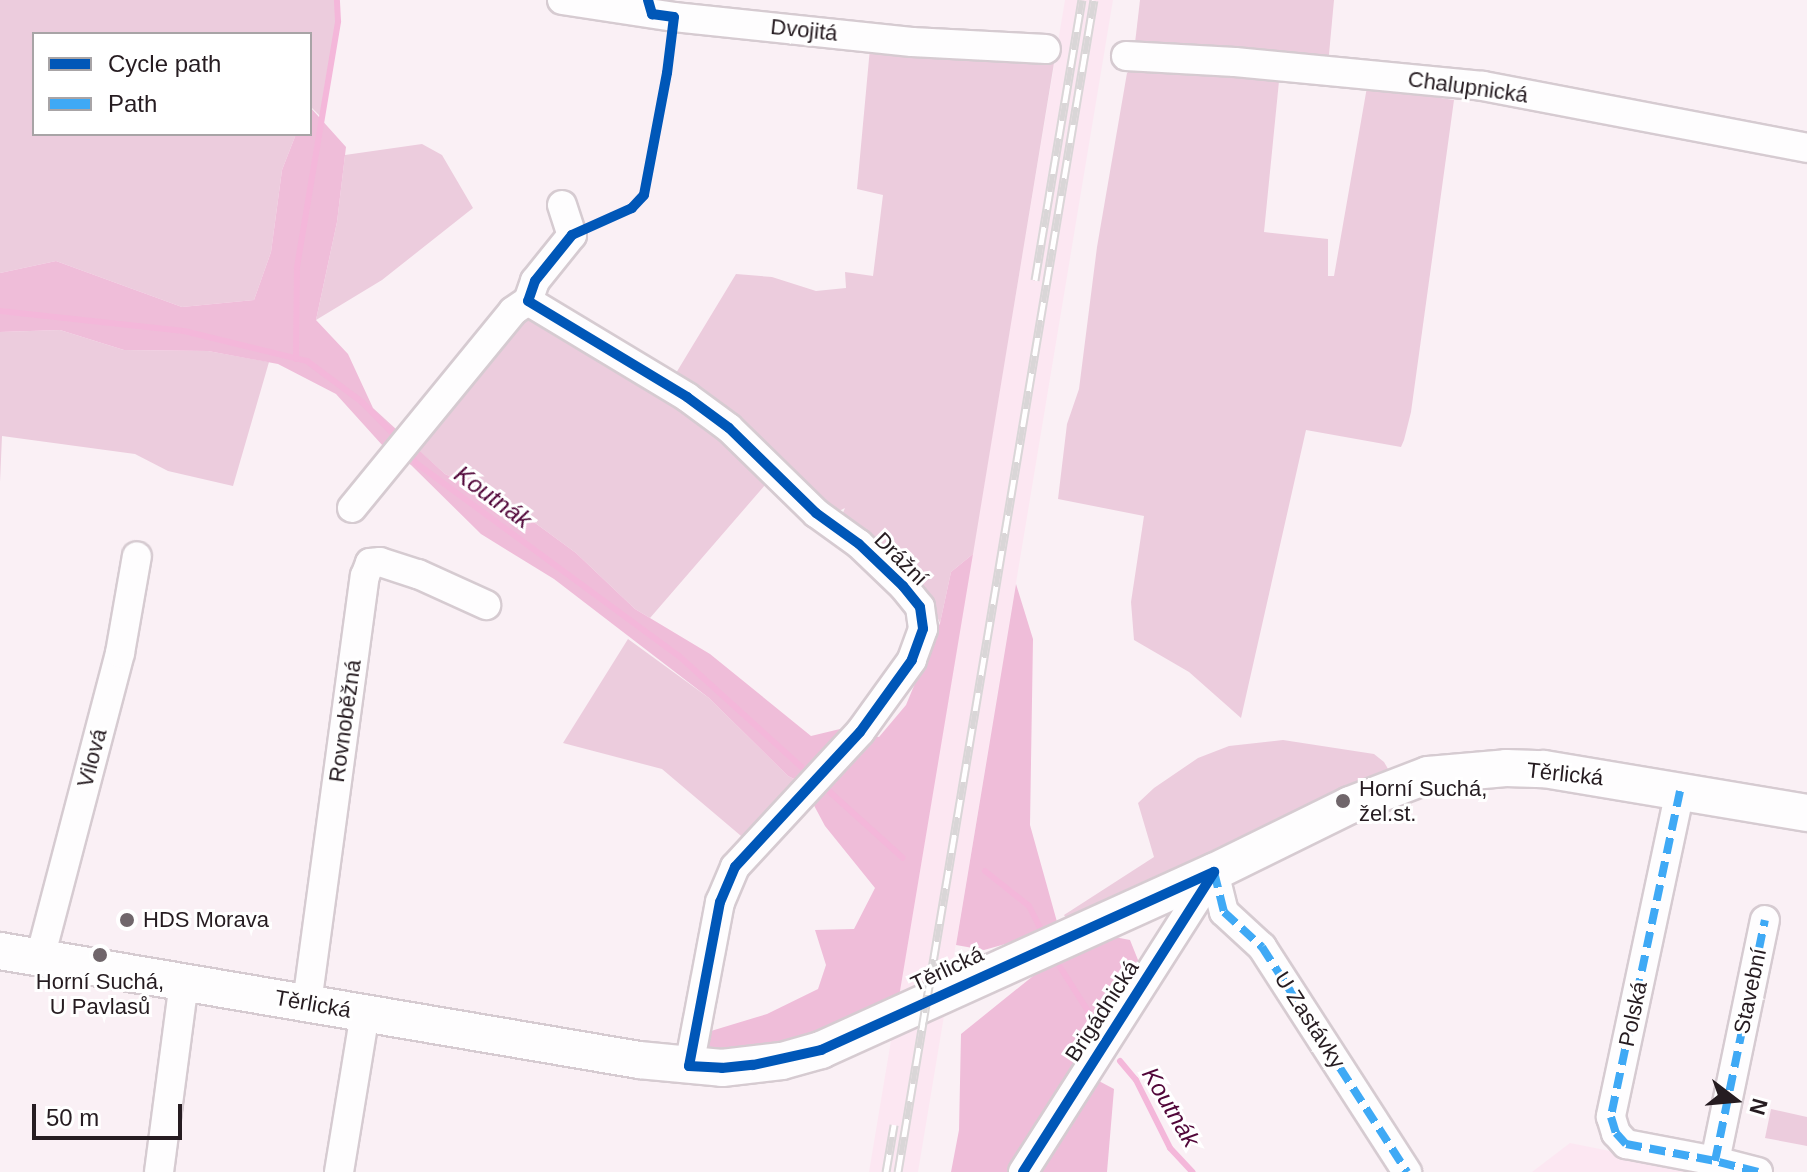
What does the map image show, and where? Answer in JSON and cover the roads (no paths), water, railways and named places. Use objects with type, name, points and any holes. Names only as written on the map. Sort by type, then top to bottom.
[{"type":"main road","name":"Těrlická","points":[[0,951],[689,1066],[722,1068],[753,1065],[821,1050],[1214,872],[1350,805],[1448,771],[1544,769],[1807,813]]},
{"type":"street","name":"Dvojitá","points":[[562,0],[650,7],[912,42],[1046,49]]},
{"type":"street","name":"Chalupnická","points":[[1126,56],[1235,62],[1483,86],[1807,148]]},
{"type":"street","points":[[352,508],[513,311],[528,301],[535,281],[572,235],[562,205]]},
{"type":"street","name":"Drážní","points":[[528,301],[687,397],[729,428],[816,513],[859,544],[920,607],[923,629],[912,660],[860,732],[735,867],[720,902],[689,1066]]},
{"type":"street","name":"Vilová","points":[[40,958],[120,653],[137,556]]},
{"type":"street","name":"Rovnoběžná","points":[[307,1003],[365,576],[370,563],[380,562],[418,574],[486,605]]},
{"type":"street","name":"Polská","points":[[1680,791],[1611,1117],[1616,1133],[1626,1144],[1715,1161]]},
{"type":"street","name":"Brigádnická","points":[[1023,1172],[1214,872]]},
{"type":"street","name":"U Zastávky","points":[[1214,872],[1224,912],[1262,947],[1407,1172]]},
{"type":"street","name":"Stavební","points":[[1715,1161],[1765,920]]},
{"type":"street","points":[[159,1172],[184,982]]},
{"type":"street","points":[[339,1172],[365,1013]]},
{"type":"street","points":[[1715,1161],[1758,1172]]},
{"type":"waterway","points":[[296,359],[297,267],[338,21],[337,0]]},
{"type":"waterway","name":"Koutnák","points":[[0,311],[184,331],[307,361],[362,402],[398,439]]},
{"type":"waterway","name":"Koutnák","points":[[408,450],[416,463],[679,656],[809,774]]},
{"type":"waterway","name":"Koutnák","points":[[821,784],[903,858]]},
{"type":"waterway","name":"Koutnák","points":[[985,871],[1029,906],[1044,935]]},
{"type":"waterway","name":"Koutnák","points":[[1060,967],[1095,1022]]},
{"type":"waterway","name":"Koutnák","points":[[1120,1061],[1136,1080],[1170,1148],[1192,1172]]},
{"type":"railway","points":[[1035,280],[1082,0]]},
{"type":"railway","points":[[898,1172],[1094,0]]},
{"type":"railway","points":[[886,1172],[894,1125]]},
{"type":"place","name":"Horní Suchá, žel.st.","points":[[1343,801]]},
{"type":"place","name":"HDS Morava","points":[[127,920]]},
{"type":"place","name":"Horní Suchá, U Pavlasů","points":[[100,955]]}]
